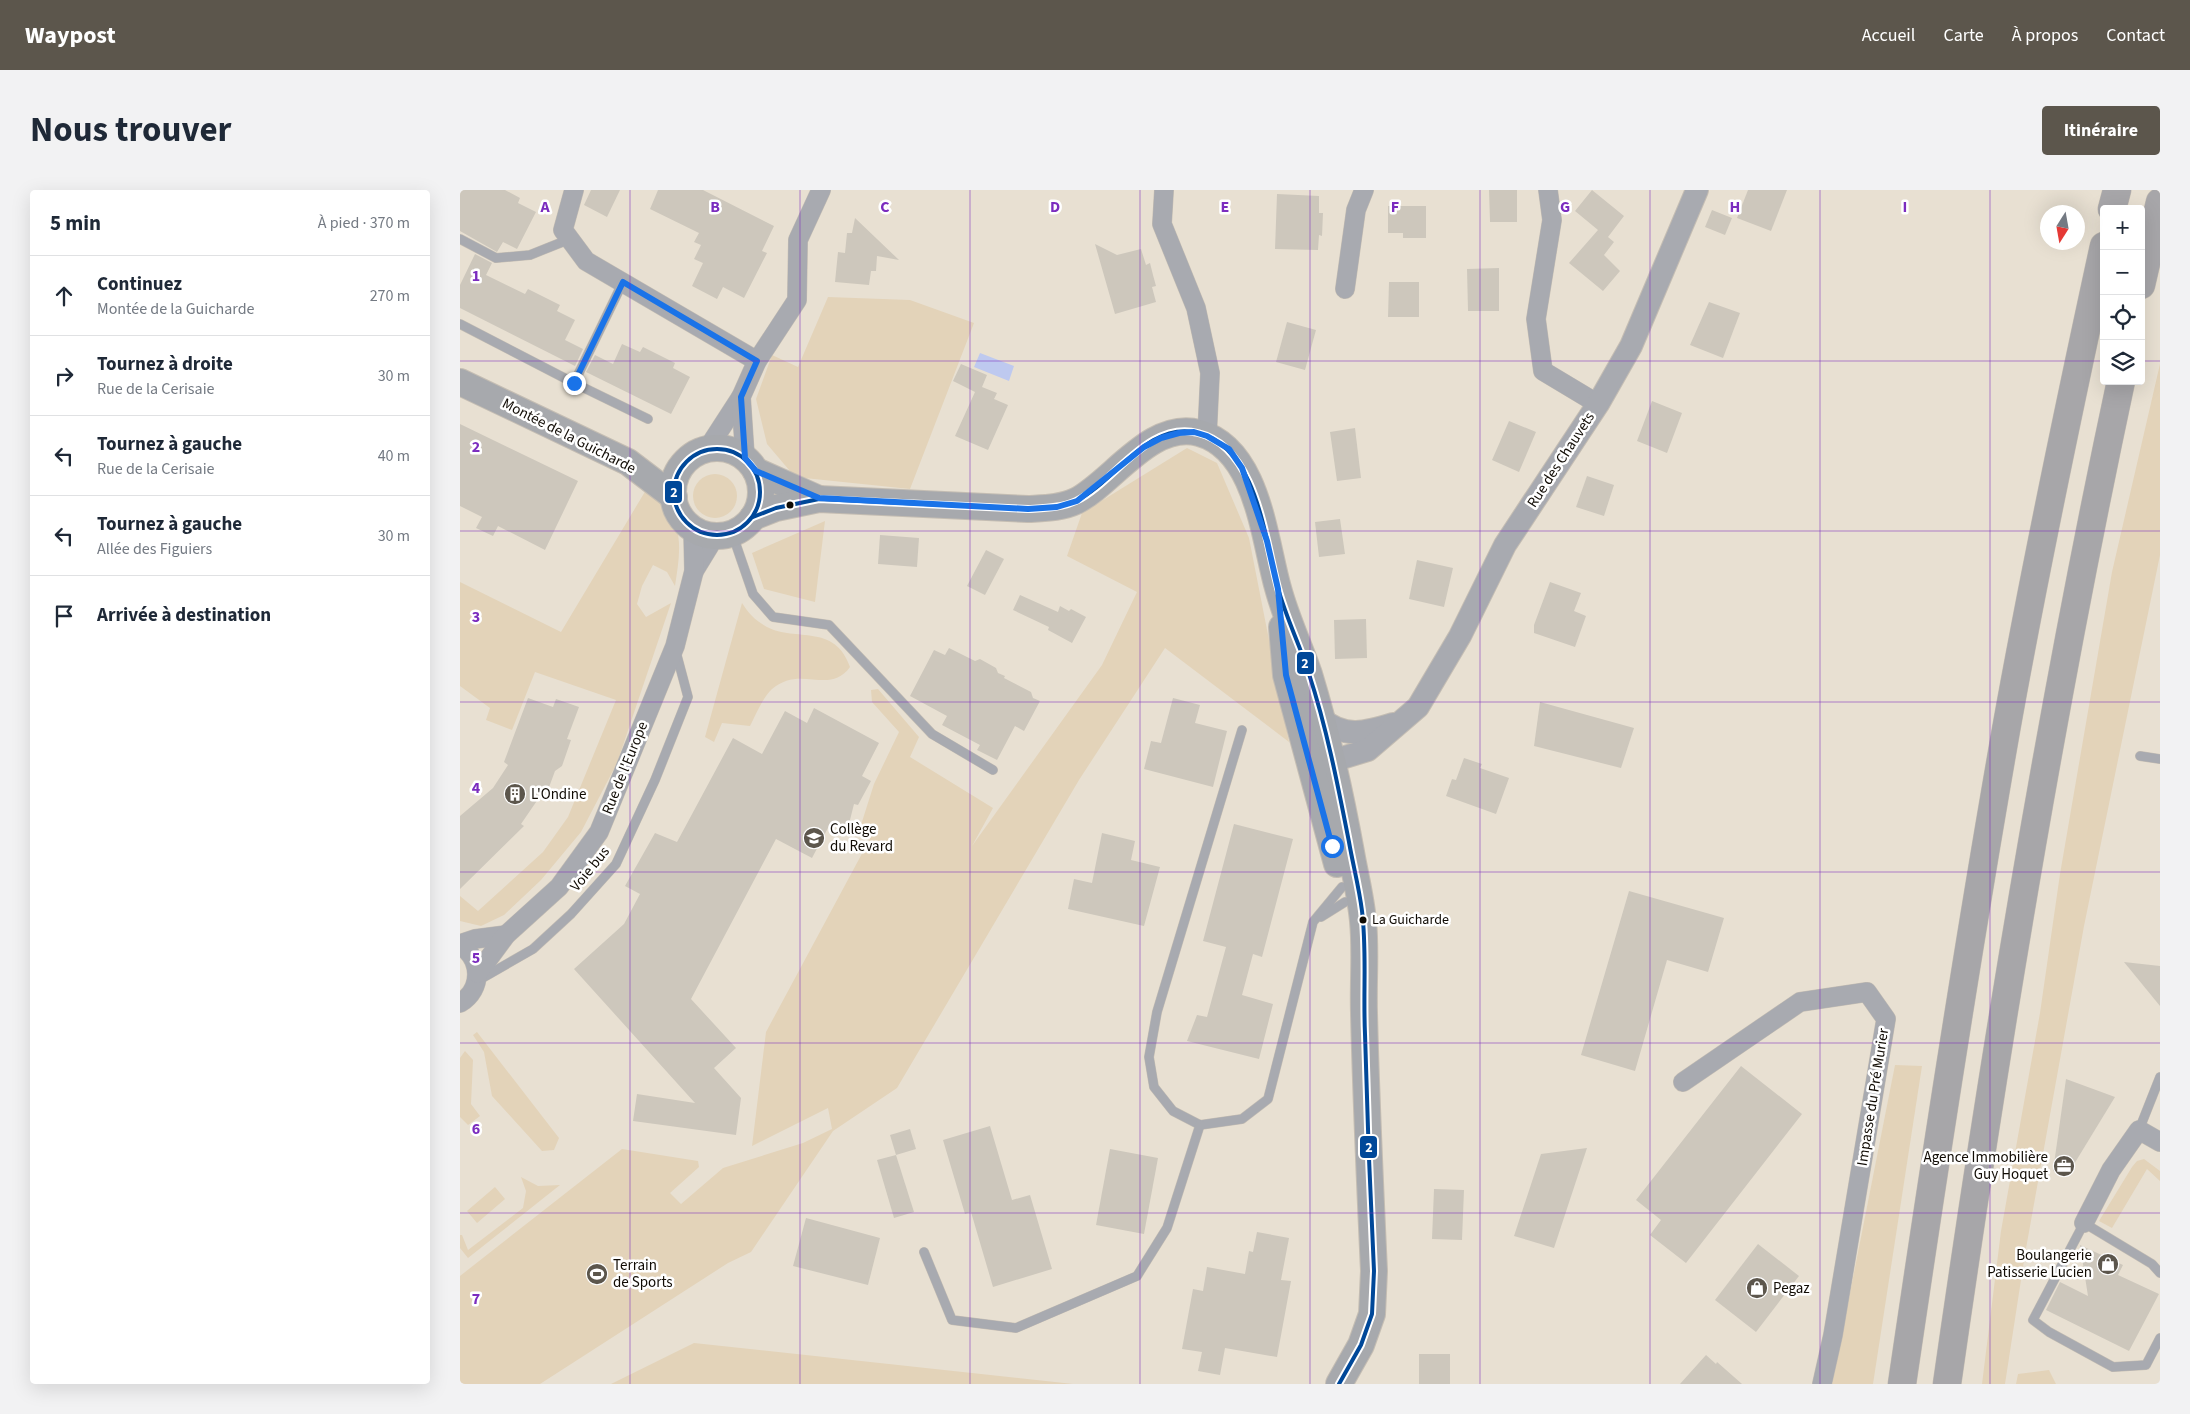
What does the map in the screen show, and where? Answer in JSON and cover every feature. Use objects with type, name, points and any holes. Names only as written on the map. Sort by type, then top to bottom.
[{"type":"highway","points":[[2113,205],[2117,190]]},
{"type":"highway","points":[[2145,268],[2160,202]]},
{"type":"highway","points":[[1902,1384],[1949,1069],[2006,728],[2058,458],[2103,250]]},
{"type":"highway","points":[[1947,1384],[1994,1070],[2049,750],[2100,478],[2120,385]]},
{"type":"main road","name":"Montée de la Guicharde","points":[[460,382],[628,462],[674,497]]},
{"type":"main road","points":[[753,517],[776,508],[819,498],[1028,509],[1057,507],[1077,501],[1144,447],[1161,438],[1185,432],[1207,436],[1229,449],[1242,468],[1258,511],[1278,589],[1308,672],[1322,719],[1363,921],[1364,1010],[1374,1271],[1372,1314],[1361,1345],[1339,1384]]},
{"type":"main road","points":[[750,464],[761,494],[753,517],[744,527],[714,532],[677,509],[674,486],[682,465],[691,456],[708,448],[726,449],[750,464],[819,498]]},
{"type":"main road","points":[[628,462],[682,465]]},
{"type":"main road","points":[[1278,589],[1286,675],[1344,895],[1364,1010]]},
{"type":"street","points":[[574,190],[563,230],[586,261],[757,361]]},
{"type":"street","points":[[708,448],[741,397],[757,361],[797,300],[798,240],[821,190]]},
{"type":"street","points":[[1164,190],[1162,224],[1196,308],[1210,373],[1207,436]]},
{"type":"street","points":[[1345,289],[1356,210],[1364,190]]},
{"type":"street","points":[[1548,190],[1552,220],[1536,319],[1543,371],[1598,404]]},
{"type":"street","name":"Rue des Chauvets","points":[[1332,762],[1368,750],[1418,707],[1460,636],[1505,545],[1598,404],[1631,346],[1697,190]]},
{"type":"street","points":[[741,397],[750,464]]},
{"type":"street","name":"Rue de l'Europe","points":[[460,1003],[468,996],[477,977],[506,935],[559,887],[599,832],[675,646],[694,571],[714,532]]},
{"type":"street","points":[[1322,719],[1330,726],[1354,734],[1406,719]]},
{"type":"street","points":[[1305,742],[1332,762]]},
{"type":"street","points":[[477,977],[472,956],[460,944],[475,939],[506,935]]},
{"type":"street","name":"Impasse du Pré Murier","points":[[1683,1082],[1800,1002],[1867,992],[1886,1019],[1833,1335],[1822,1384]]},
{"type":"street","points":[[2084,1224],[2111,1170],[2139,1130],[2160,1142]]},
{"type":"lane","points":[[460,239],[496,258],[530,255],[570,239]]},
{"type":"lane","points":[[574,383],[623,282]]},
{"type":"lane","points":[[460,324],[648,419]]},
{"type":"lane","points":[[714,532],[753,594],[773,617],[829,625],[932,734],[993,770]]},
{"type":"lane","name":"Voie bus","points":[[477,977],[533,949],[571,914],[616,864],[655,780],[688,697],[675,646]]},
{"type":"lane","points":[[1242,730],[1157,1012],[1149,1056],[1154,1087],[1173,1111],[1200,1125],[1242,1120],[1268,1099],[1313,922],[1344,895]]},
{"type":"lane","points":[[2140,756],[2160,759]]},
{"type":"lane","points":[[1313,922],[1344,895]]},
{"type":"lane","points":[[2139,1130],[2160,1078]]},
{"type":"lane","points":[[924,1252],[952,1320],[1016,1328],[1137,1276],[1168,1228],[1200,1125]]},
{"type":"lane","points":[[2160,1273],[2152,1264],[2084,1224],[2033,1320],[2048,1332],[2113,1366],[2146,1365],[2160,1338]]},
{"type":"shaded area","points":[[828,297],[910,300],[974,323],[910,489],[795,477],[767,444],[756,399],[772,355],[798,367]]},
{"type":"shaded area","points":[[2160,364],[2160,555],[2084,926],[2025,1254],[2005,1384],[1982,1384],[2001,1231],[2040,1013],[2060,874],[2112,572]]},
{"type":"shaded area","points":[[1187,448],[1217,463],[1249,538],[1289,742],[1165,648],[1079,780],[897,1088],[833,1131],[751,1252],[728,1263],[540,1384],[460,1384],[460,1276],[622,1149],[698,1161],[699,1167],[670,1193],[681,1204],[723,1168],[803,1143],[832,1129],[828,1108],[752,1146],[766,1032],[872,835],[860,828],[874,784],[899,732],[872,702],[871,690],[878,689],[919,737],[910,757],[993,808],[972,846],[1102,665],[1137,592],[1067,556],[1082,513]]},
{"type":"shaded area","points":[[719,474],[731,480],[736,487],[736,505],[731,512],[724,517],[711,518],[699,512],[694,505],[693,492],[699,480],[706,475]]},
{"type":"shaded area","points":[[646,490],[661,494],[674,522],[679,541],[678,563],[675,586],[667,572],[653,565],[642,586],[637,604],[646,617],[671,603],[617,763],[581,832],[541,880],[504,915],[481,926],[460,921],[460,896],[478,911],[543,852],[568,817],[616,700],[535,672],[512,730],[486,720],[490,708],[460,686],[460,582],[561,632]]},
{"type":"shaded area","points":[[825,521],[815,602],[764,589],[752,553]]},
{"type":"shaded area","points":[[742,603],[753,617],[767,627],[778,631],[814,636],[835,644],[843,653],[850,667],[842,675],[833,679],[793,679],[783,682],[769,692],[750,726],[722,723],[714,742],[705,737]]},
{"type":"shaded area","points":[[477,1032],[559,1138],[554,1150],[542,1151],[492,1096],[484,1052],[473,1035]]},
{"type":"shaded area","points":[[465,1051],[473,1060],[471,1104],[480,1116],[468,1125],[460,1117],[460,1058]]},
{"type":"shaded area","points":[[1895,1065],[1922,1066],[1873,1384],[1832,1384]]},
{"type":"shaded area","points":[[2144,1159],[2160,1171],[2160,1181],[2147,1169],[2112,1228],[2099,1221],[2132,1167],[2137,1161]]},
{"type":"shaded area","points":[[521,1177],[538,1186],[560,1185],[468,1258],[460,1248],[460,1235],[462,1235],[468,1250],[523,1208],[526,1191]]},
{"type":"shaded area","points":[[495,1187],[505,1199],[477,1223],[467,1211]]},
{"type":"shaded area","points":[[694,1343],[1073,1384],[611,1384]]},
{"type":"shaded area","points":[[2049,1370],[2056,1384],[2016,1384],[2018,1374]]},
{"type":"water","points":[[980,353],[1014,366],[1009,381],[974,367]]},
{"type":"building","points":[[460,190],[505,190],[520,198],[518,203],[536,212],[517,249],[503,242],[497,252],[460,231]]},
{"type":"building","points":[[591,190],[620,190],[607,217],[584,205]]},
{"type":"building","points":[[658,190],[703,190],[774,226],[762,251],[767,253],[744,298],[723,287],[717,299],[692,286],[703,263],[694,259],[701,245],[694,242],[699,233],[650,209]]},
{"type":"building","points":[[1489,190],[1517,190],[1517,222],[1490,222]]},
{"type":"building","points":[[1592,190],[1624,216],[1608,237],[1614,242],[1604,255],[1620,271],[1603,291],[1569,263],[1598,230],[1575,211]]},
{"type":"building","points":[[1748,190],[1787,190],[1771,231],[1737,218]]},
{"type":"building","points":[[1277,194],[1319,196],[1319,213],[1323,213],[1322,236],[1319,235],[1318,250],[1275,249]]},
{"type":"building","points":[[1388,206],[1426,206],[1426,238],[1403,238],[1403,233],[1388,233]]},
{"type":"building","points":[[1712,210],[1732,218],[1725,235],[1705,227]]},
{"type":"building","points":[[855,218],[899,260],[877,256],[876,271],[871,271],[869,285],[835,282],[838,252],[845,253],[847,233],[852,233]]},
{"type":"building","points":[[1095,244],[1117,255],[1141,249],[1146,265],[1150,263],[1156,286],[1152,287],[1156,302],[1115,314]]},
{"type":"building","points":[[475,254],[492,263],[486,275],[525,294],[528,289],[560,305],[557,311],[575,320],[565,340],[583,349],[575,366],[460,308],[460,285]]},
{"type":"building","points":[[1499,268],[1499,311],[1468,311],[1467,269]]},
{"type":"building","points":[[1389,282],[1419,282],[1419,317],[1388,317]]},
{"type":"building","points":[[1709,302],[1740,313],[1723,358],[1690,345]]},
{"type":"building","points":[[1287,322],[1316,330],[1305,370],[1276,362]]},
{"type":"building","points":[[622,344],[640,352],[643,347],[675,363],[673,368],[690,377],[671,414],[586,372],[595,355],[613,364]]},
{"type":"building","points":[[961,364],[987,375],[982,387],[997,393],[994,399],[1008,405],[988,450],[955,436],[975,392],[953,381]]},
{"type":"building","points":[[1652,401],[1682,413],[1667,453],[1637,441]]},
{"type":"building","points":[[1509,421],[1536,432],[1519,472],[1492,460]]},
{"type":"building","points":[[460,424],[578,481],[545,550],[498,526],[493,536],[476,528],[482,517],[460,506]]},
{"type":"building","points":[[1355,428],[1361,478],[1337,481],[1330,432]]},
{"type":"building","points":[[1587,476],[1614,485],[1604,516],[1576,507]]},
{"type":"building","points":[[1340,519],[1345,554],[1319,557],[1315,522]]},
{"type":"building","points":[[880,535],[919,538],[917,567],[878,564]]},
{"type":"building","points":[[986,550],[1004,559],[985,595],[967,586]]},
{"type":"building","points":[[1417,560],[1453,568],[1444,607],[1409,599]]},
{"type":"building","points":[[1550,582],[1581,593],[1574,611],[1586,616],[1575,647],[1534,633],[1534,625]]},
{"type":"building","points":[[1020,595],[1058,612],[1060,606],[1069,611],[1071,609],[1086,617],[1072,643],[1048,630],[1049,627],[1013,610]]},
{"type":"building","points":[[1366,619],[1367,658],[1335,659],[1334,620]]},
{"type":"building","points":[[949,648],[975,661],[980,659],[996,668],[998,673],[1005,676],[1004,678],[1031,692],[1033,698],[1040,701],[1024,731],[1015,726],[997,760],[977,750],[980,745],[942,725],[947,716],[910,696],[934,650],[945,655]]},
{"type":"building","name":"L'Ondine","points":[[528,698],[553,707],[556,699],[579,707],[567,739],[571,740],[562,766],[555,771],[548,790],[545,789],[521,824],[524,826],[460,889],[460,816],[493,788],[508,765],[504,762]]},
{"type":"building","points":[[1173,698],[1200,705],[1195,723],[1227,731],[1213,787],[1144,769],[1151,741],[1161,743]]},
{"type":"building","points":[[1540,702],[1634,728],[1621,768],[1534,746]]},
{"type":"building","points":[[814,708],[879,743],[862,776],[871,781],[858,805],[854,804],[848,828],[830,824],[812,858],[776,839],[691,999],[736,1048],[714,1068],[741,1098],[736,1135],[633,1121],[637,1094],[695,1103],[574,969],[624,924],[640,894],[625,886],[655,833],[677,842],[733,738],[762,754],[785,711],[807,723]]},
{"type":"building","points":[[1464,758],[1482,764],[1480,768],[1509,778],[1496,814],[1446,796],[1452,779],[1456,780]]},
{"type":"building","points":[[1234,824],[1293,839],[1262,957],[1253,954],[1242,995],[1273,1004],[1259,1059],[1187,1041],[1197,1015],[1207,1017],[1226,947],[1203,941]]},
{"type":"building","points":[[1102,833],[1135,841],[1131,860],[1160,867],[1144,926],[1068,909],[1074,879],[1092,883]]},
{"type":"building","points":[[1629,891],[1724,918],[1708,972],[1667,960],[1635,1071],[1581,1055]]},
{"type":"building","points":[[2124,962],[2160,966],[2160,1006]]},
{"type":"building","points":[[1741,1066],[1802,1114],[1686,1263],[1650,1235],[1661,1220],[1636,1200]]},
{"type":"building","points":[[2066,1079],[2115,1097],[2068,1174],[2053,1171]]},
{"type":"building","points":[[990,1126],[1012,1200],[1030,1195],[1052,1269],[993,1287],[971,1212],[965,1214],[943,1140]]},
{"type":"building","points":[[910,1129],[916,1149],[896,1155],[890,1135]]},
{"type":"building","points":[[1587,1148],[1554,1248],[1514,1236],[1541,1154]]},
{"type":"building","points":[[1110,1149],[1158,1158],[1144,1234],[1096,1225]]},
{"type":"building","points":[[896,1155],[914,1212],[894,1218],[877,1160]]},
{"type":"building","points":[[1434,1189],[1464,1190],[1462,1240],[1432,1239]]},
{"type":"building","points":[[806,1218],[880,1238],[868,1285],[793,1266]]},
{"type":"building","points":[[1257,1232],[1289,1238],[1281,1280],[1291,1281],[1277,1357],[1225,1348],[1220,1375],[1198,1371],[1202,1352],[1182,1349],[1193,1289],[1203,1291],[1207,1267],[1245,1274],[1249,1251],[1253,1252]]},
{"type":"building","name":"Pegaz","points":[[1758,1244],[1799,1276],[1756,1332],[1715,1300]]},
{"type":"building","points":[[2080,1245],[2123,1265],[2118,1275],[2159,1294],[2129,1351],[2046,1310],[2060,1282],[2088,1296]]},
{"type":"building","points":[[1419,1354],[1450,1354],[1450,1384],[1419,1384]]},
{"type":"building","points":[[1706,1355],[1716,1364],[1717,1362],[1742,1384],[1680,1384]]},
{"type":"transit line","name":"2","points":[[753,517],[776,508],[819,499],[1028,509],[1058,506],[1076,501],[1090,492],[1148,444],[1163,435],[1180,431],[1198,433],[1218,442],[1234,456],[1246,476],[1263,522],[1281,599],[1305,663],[1327,737],[1362,911],[1374,1271],[1372,1314],[1361,1345],[1339,1384]]},
{"type":"transit line","name":"2","points":[[709,449],[725,449],[734,452],[748,461],[757,475],[760,492],[757,509],[748,523],[734,532],[725,535],[709,535],[693,528],[681,516],[674,500],[674,484],[681,468],[693,456],[709,449]]},
{"type":"place","name":"L'Ondine","points":[[515,794]]},
{"type":"place","name":"Collège du Revard","points":[[814,838]]},
{"type":"place","name":"La Guicharde","points":[[1363,920]]},
{"type":"place","name":"Agence Immobilière Guy Hoquet","points":[[2064,1166]]},
{"type":"place","name":"Boulangerie Patisserie Lucien","points":[[2108,1264]]},
{"type":"place","name":"Terrain de Sports","points":[[597,1274]]},
{"type":"place","name":"Pegaz","points":[[1757,1288]]},
{"type":"route","points":[[574,383],[623,282],[757,361],[741,397],[745,458],[756,471],[819,498],[1028,509],[1057,507],[1077,501],[1144,447],[1161,438],[1179,433],[1194,432],[1207,436],[1229,449],[1242,468],[1249,484],[1267,541],[1278,589],[1286,675],[1332,846]]}]
